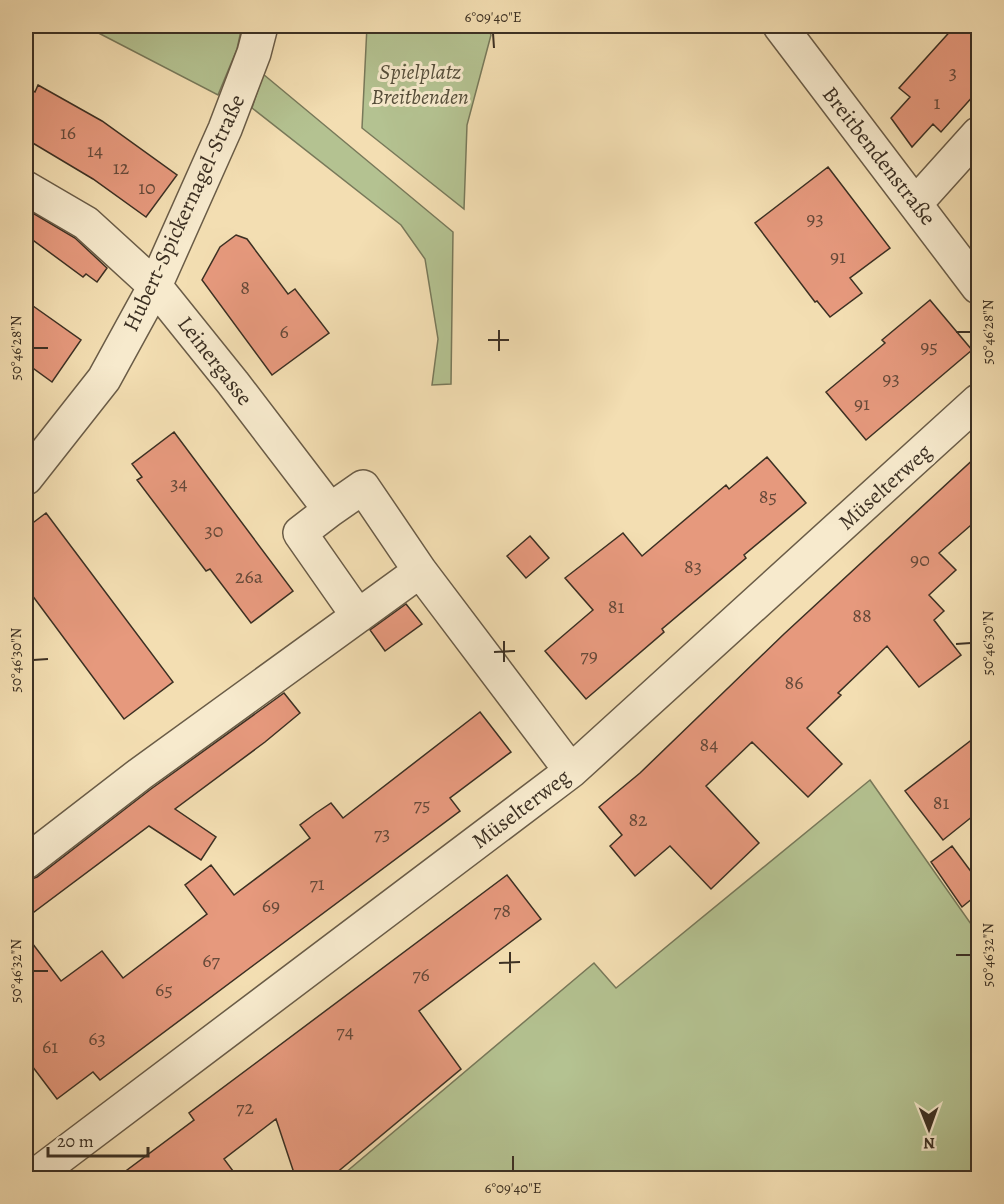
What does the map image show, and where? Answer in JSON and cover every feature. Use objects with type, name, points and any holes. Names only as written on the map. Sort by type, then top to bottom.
[{"type":"street","name":"Hubert-Spickernagel-Straße","points":[[26,478],[104,379],[155,286],[225,129],[254,53],[261,26]]},
{"type":"street","name":"Breitbendenstraße","points":[[780,26],[978,287]]},
{"type":"street","points":[[916,203],[978,134]]},
{"type":"street","name":"Leinergasse","points":[[26,188],[86,223],[155,286],[234,383],[330,510]]},
{"type":"street","name":"Müselterweg","points":[[33,1174],[572,771],[978,401]]},
{"type":"street","points":[[358,616],[300,533],[363,488],[420,571],[572,771]]},
{"type":"street","points":[[26,862],[140,774],[420,571]]},
{"type":"green space","points":[[85,26],[242,26],[237,49],[218,95]]},
{"type":"green space","name":"Spielplatz Breitbenden","points":[[367,26],[487,26],[491,35],[467,125],[464,209],[362,128]]},
{"type":"green space","points":[[263,74],[453,232],[451,384],[432,385],[438,339],[425,259],[401,225],[252,108]]},
{"type":"green space","points":[[870,780],[978,934],[978,1178],[339,1178],[594,963],[616,988]]},
{"type":"building","points":[[955,26],[978,26],[978,78],[974,79],[975,94],[941,132],[933,124],[912,147],[891,118],[910,97],[899,88]]},
{"type":"building","points":[[38,85],[102,121],[177,175],[146,217],[93,179],[26,139],[26,87],[35,92]]},
{"type":"building","points":[[828,167],[890,248],[850,278],[862,293],[830,317],[817,301],[815,302],[755,223]]},
{"type":"building","points":[[26,209],[75,238],[107,268],[97,282],[86,274],[83,277],[26,235]]},
{"type":"building","points":[[236,235],[247,239],[288,294],[295,289],[329,333],[272,375],[202,280],[220,247]]},
{"type":"building","points":[[930,300],[972,350],[866,440],[826,392],[885,343],[882,340]]},
{"type":"building","points":[[26,301],[81,340],[52,382],[26,363]]},
{"type":"building","points":[[174,432],[293,591],[251,623],[210,569],[206,571],[137,480],[142,477],[132,464]]},
{"type":"building","points":[[978,455],[978,519],[939,553],[956,570],[929,595],[944,611],[934,620],[961,655],[919,687],[887,646],[838,693],[841,695],[807,728],[842,764],[808,797],[752,742],[706,786],[759,843],[711,889],[670,846],[635,876],[610,846],[622,835],[599,807],[640,773],[784,634]]},
{"type":"building","points":[[767,457],[806,503],[744,555],[746,558],[662,629],[664,632],[586,699],[545,651],[593,610],[565,578],[623,533],[642,556],[726,485],[729,489]]},
{"type":"building","points":[[46,513],[173,682],[124,719],[26,587],[26,528]]},
{"type":"building","points":[[530,536],[549,558],[526,578],[507,556]]},
{"type":"building","points":[[406,604],[422,624],[385,651],[370,630]]},
{"type":"building","points":[[284,693],[300,713],[175,809],[216,837],[201,860],[149,826],[26,918],[26,881],[37,877],[151,789]]},
{"type":"building","points":[[480,712],[511,752],[450,798],[460,811],[100,1080],[93,1072],[57,1099],[26,1058],[26,935],[61,981],[102,951],[123,978],[207,914],[185,885],[211,865],[234,895],[310,838],[300,825],[316,813],[331,803],[343,818]]},
{"type":"building","points":[[978,735],[978,812],[943,840],[905,791]]},
{"type":"building","points":[[952,846],[978,881],[978,894],[962,907],[931,862]]},
{"type":"building","points":[[507,875],[541,919],[419,1011],[461,1069],[329,1179],[296,1179],[276,1119],[224,1159],[239,1179],[115,1179],[194,1120],[189,1113]]}]
